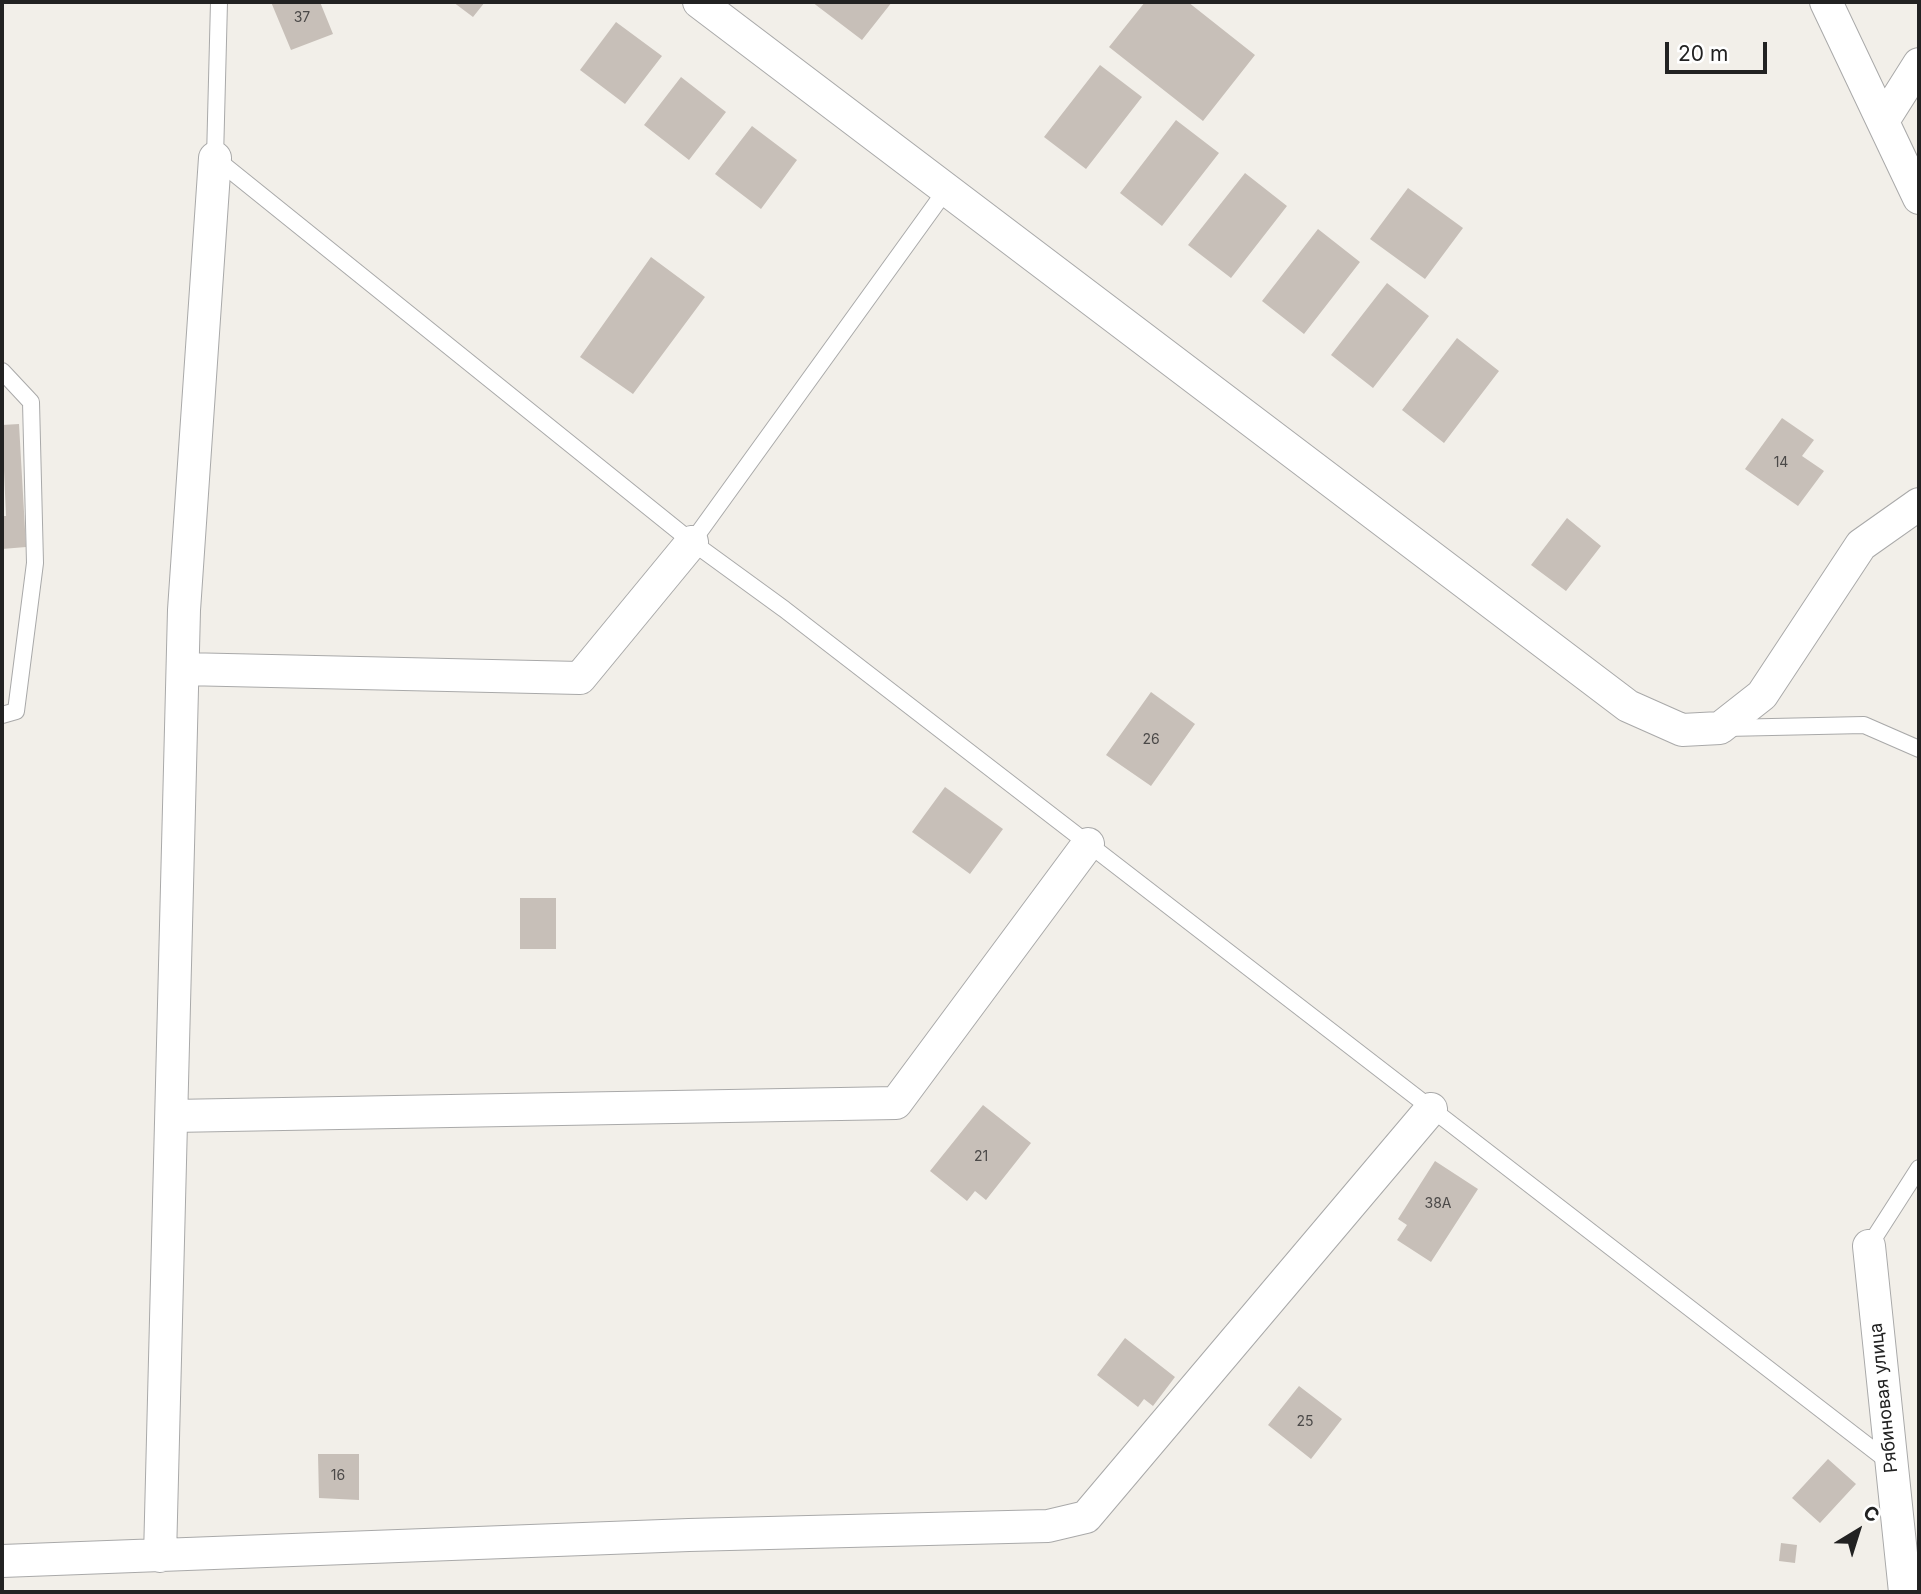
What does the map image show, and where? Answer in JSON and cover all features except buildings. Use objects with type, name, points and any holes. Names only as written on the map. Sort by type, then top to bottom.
[{"type":"street","points":[[699,2],[1628,706],[1682,730],[1720,728],[1762,695],[1861,545],[1919,504]]},
{"type":"street","points":[[1826,2],[1919,198]]},
{"type":"street","points":[[1883,121],[1919,64]]},
{"type":"street","points":[[160,1556],[183,670],[215,158]]},
{"type":"street","points":[[183,670],[580,678],[692,542]]},
{"type":"street","points":[[172,1116],[896,1103],[1088,844]]},
{"type":"street","points":[[2,1561],[689,1535],[1048,1526],[1086,1517],[1431,1109]]},
{"type":"street","name":"Рябиновая улица","points":[[1869,1246],[1889,1462],[1910,1578]]},
{"type":"lane","points":[[219,2],[215,158],[692,542],[1889,1462]]},
{"type":"lane","points":[[692,542],[946,190]]},
{"type":"lane","points":[[2,371],[31,401],[35,564],[16,711],[2,715]]},
{"type":"lane","points":[[1720,728],[1864,725],[1919,749]]},
{"type":"lane","points":[[1869,1246],[1919,1168]]}]
